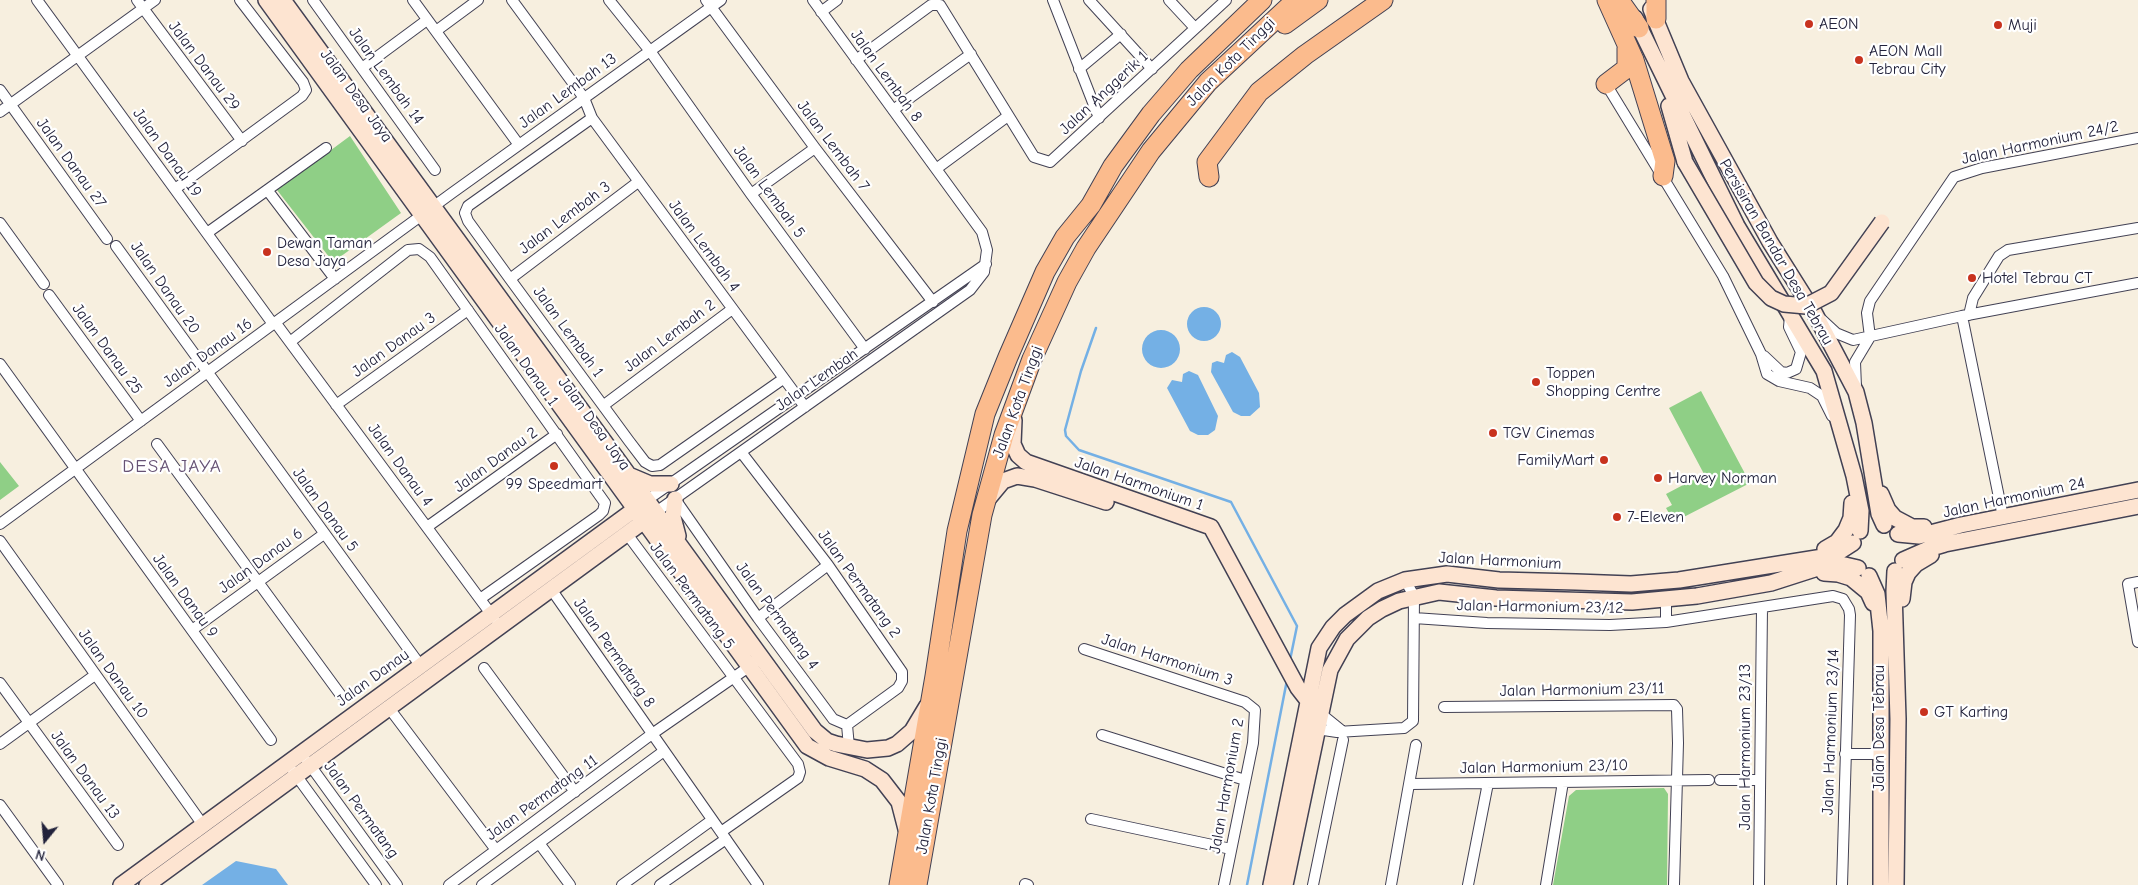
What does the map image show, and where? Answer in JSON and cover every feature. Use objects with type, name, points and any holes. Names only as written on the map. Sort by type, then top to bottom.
[{"type":"highway","name":"Jalan Kota Tinggi","points":[[899,885],[932,696],[957,531],[985,414],[1045,272],[1065,237],[1090,205],[1114,166],[1151,114],[1189,70],[1262,0]]},
{"type":"highway","name":"Jalan Kota Tinggi","points":[[917,885],[985,502],[1016,401],[1048,322],[1096,232],[1176,118],[1228,62],[1296,0]]},
{"type":"highway","points":[[1228,62],[1252,49],[1318,0]]},
{"type":"highway","points":[[1209,177],[1206,172],[1207,162],[1259,92],[1305,55],[1383,0]]},
{"type":"highway","points":[[1606,84],[1627,68],[1633,35],[1607,0]]},
{"type":"highway","points":[[1619,0],[1633,35],[1665,161],[1663,176]]},
{"type":"highway","points":[[1656,0],[1656,20]]},
{"type":"main road","name":"Jalan Desa Jaya","points":[[266,0],[807,746],[829,758],[865,769],[890,788],[899,802],[908,839]]},
{"type":"main road","name":"Jalan Desa Jaya","points":[[283,0],[816,732],[827,741],[849,747],[879,750],[897,744],[912,731],[932,696]]},
{"type":"main road","name":"Persisiran Bandar Desa Tebrau","points":[[1627,0],[1633,35],[1668,88],[1737,226],[1824,371],[1854,476],[1861,511],[1857,537]]},
{"type":"main road","name":"Persisiran Bandar Desa Tebrau","points":[[1648,0],[1681,80],[1770,242],[1814,312],[1856,392],[1864,423],[1871,474],[1884,525]]},
{"type":"main road","points":[[1668,88],[1669,107],[1685,162],[1756,283],[1771,298],[1784,304],[1806,306],[1831,293],[1882,222]]},
{"type":"main road","name":"Jalan Harmonium 1","points":[[1016,401],[1013,444],[1018,454],[1026,462],[1211,527],[1285,663],[1290,692],[1304,718],[1317,729]]},
{"type":"main road","points":[[628,474],[650,484],[671,484]]},
{"type":"main road","points":[[1871,474],[1888,510],[1902,523],[1917,528],[1961,525]]},
{"type":"main road","name":"Jalan Harmonium 1","points":[[985,502],[1004,481],[1012,476],[1023,476],[1204,534],[1287,678],[1308,703],[1321,714]]},
{"type":"main road","points":[[1771,565],[1784,558],[1826,548],[1837,542],[1852,518],[1854,476]]},
{"type":"main road","points":[[611,526],[619,509],[620,490]]},
{"type":"main road","name":"Jalan Harmonium 24","points":[[1898,534],[1919,536],[2003,516],[2138,490]]},
{"type":"main road","points":[[676,498],[673,517],[680,545]]},
{"type":"main road","name":"Jalan Danau","points":[[121,885],[634,509],[652,506]]},
{"type":"main road","name":"Jalan Danau","points":[[147,885],[627,534],[643,521],[652,506]]},
{"type":"main road","name":"Jalan Harmonium 24","points":[[1899,566],[1928,549],[2138,506]]},
{"type":"main road","points":[[1771,583],[1827,566],[1845,565],[1864,572],[1883,577],[1899,566],[1904,546],[1898,534],[1884,525],[1871,526],[1857,537],[1852,556],[1864,572]]},
{"type":"main road","points":[[627,534],[659,543]]},
{"type":"main road","name":"Jalan Harmonium","points":[[1271,885],[1319,648],[1333,627],[1344,615],[1378,591],[1405,580],[1447,574],[1499,580],[1631,584],[1679,580],[1823,557],[1839,552],[1857,537]]},
{"type":"main road","points":[[1888,632],[1908,573],[1922,560],[1965,541]]},
{"type":"main road","name":"Jalan Desa Tebrau","points":[[1881,885],[1882,754],[1888,632],[1899,566]]},
{"type":"main road","name":"Jalan Desa Tebrau","points":[[1864,572],[1877,594],[1888,632],[1898,719],[1896,885]]},
{"type":"main road","points":[[1285,885],[1330,670],[1347,640],[1368,618],[1382,609],[1414,596],[1439,592],[1496,598],[1577,602],[1632,602],[1666,599],[1827,573],[1851,578],[1868,592],[1888,632]]},
{"type":"street","name":"Jalan Danau 19","points":[[37,0],[274,323]]},
{"type":"street","points":[[0,112],[78,56],[140,4],[155,0]]},
{"type":"street","points":[[175,189],[302,96],[306,90],[303,82],[240,0]]},
{"type":"street","name":"Jalan Lembah 14","points":[[313,0],[435,170]]},
{"type":"street","points":[[413,0],[519,145]]},
{"type":"street","points":[[436,31],[478,0]]},
{"type":"street","name":"Jalan Lembah 4","points":[[512,0],[584,98],[592,118],[638,182],[805,407]]},
{"type":"street","name":"Jalan Lembah 5","points":[[610,0],[650,51],[751,194],[865,349]]},
{"type":"street","name":"Jalan Lembah 13","points":[[433,207],[650,51],[708,4],[721,0]]},
{"type":"street","name":"Jalan Lembah 8","points":[[813,0],[936,169]]},
{"type":"street","points":[[822,12],[837,0]]},
{"type":"street","points":[[1053,0],[1099,118]]},
{"type":"street","points":[[1088,0],[1152,69]]},
{"type":"street","points":[[1169,0],[1195,28]]},
{"type":"street","name":"Jalan Anggerik 1","points":[[1008,116],[1034,157],[1047,162],[1054,160],[1226,0]]},
{"type":"street","name":"Jalan Danau 29","points":[[140,4],[242,141]]},
{"type":"street","name":"Jalan Lembah 7","points":[[708,4],[933,302]]},
{"type":"street","points":[[856,60],[932,5],[938,4],[943,8],[1008,116],[936,169],[982,232],[987,250],[986,264]]},
{"type":"street","points":[[362,68],[427,20]]},
{"type":"street","points":[[1079,69],[1120,34]]},
{"type":"street","points":[[893,110],[970,54]]},
{"type":"street","points":[[1606,84],[1723,276],[1761,354],[1767,374],[1771,378],[1784,383],[1810,388],[1822,396],[1844,444]]},
{"type":"street","name":"Jalan Danau 27","points":[[0,90],[106,239]]},
{"type":"street","name":"Jalan Lembah 1","points":[[592,118],[468,206],[465,213],[468,221],[510,279],[645,462],[656,466],[783,378]]},
{"type":"street","name":"Jalan Harmonium 24/2","points":[[1870,337],[1867,312],[1870,301],[1954,176],[1982,168],[2138,138]]},
{"type":"street","points":[[207,233],[326,148]]},
{"type":"street","points":[[751,194],[815,148]]},
{"type":"street","name":"Jalan Lembah 3","points":[[510,279],[638,182]]},
{"type":"street","points":[[268,191],[335,279]]},
{"type":"street","name":"Jalan Danau 16","points":[[0,524],[433,207]]},
{"type":"street","points":[[0,223],[44,284]]},
{"type":"street","points":[[2003,516],[1966,315],[1973,298],[1999,256],[2008,250],[2138,228]]},
{"type":"street","name":"Jalan Danau 20","points":[[116,246],[206,373]]},
{"type":"street","name":"Jalan Danau 1","points":[[290,342],[412,249],[424,250],[430,257],[604,500],[603,510],[480,599]]},
{"type":"street","name":"Jalan Lembah","points":[[652,506],[671,484],[986,264]]},
{"type":"street","name":"Jalan Lembah","points":[[652,506],[676,498],[970,290],[979,280],[986,264]]},
{"type":"street","points":[[1814,312],[1836,333],[1847,339],[1870,337],[1966,315],[2138,283]]},
{"type":"street","name":"Jalan Danau 25","points":[[49,295],[141,421]]},
{"type":"street","name":"Jalan Danau 3","points":[[336,405],[468,310]]},
{"type":"street","name":"Jalan Lembah 2","points":[[604,405],[732,310]]},
{"type":"street","points":[[1761,354],[1781,372],[1787,373],[1796,369],[1801,352],[1789,327],[1790,314]]},
{"type":"street","name":"Jalan Danau 4","points":[[274,323],[500,626]]},
{"type":"street","points":[[1856,392],[1856,362],[1870,337]]},
{"type":"street","name":"Jalan Danau 9","points":[[0,364],[271,740]]},
{"type":"street","name":"Jalan Danau 5","points":[[206,373],[420,665]]},
{"type":"street","name":"Jalan Danau 2","points":[[427,528],[557,434]]},
{"type":"street","points":[[157,444],[340,694]]},
{"type":"street","name":"Jalan Permatang 2","points":[[742,452],[828,565],[886,646],[903,676],[898,688],[847,725]]},
{"type":"street","name":"Jalan Permatang 4","points":[[676,498],[758,618],[833,719],[847,725]]},
{"type":"street","name":"Jalan Danau 6","points":[[192,630],[324,534]]},
{"type":"street","name":"Jalan Permatang 5","points":[[627,534],[798,764],[799,775],[723,836]]},
{"type":"street","name":"Jalan Danau 10","points":[[0,541],[203,825]]},
{"type":"street","points":[[758,618],[828,565]]},
{"type":"street","points":[[1317,729],[1343,735],[1404,728],[1411,724],[1415,716],[1414,596],[1405,580]]},
{"type":"street","points":[[2138,582],[2128,584],[2138,642]]},
{"type":"street","name":"Jalan Permatang 8","points":[[551,589],[758,885]]},
{"type":"street","name":"Jalan Harmonium 23/12","points":[[1414,618],[1552,625],[1666,622],[1827,596]]},
{"type":"street","name":"Jalan Harmonium 23/14","points":[[1827,596],[1843,599],[1849,609],[1842,885]]},
{"type":"street","points":[[1666,599],[1666,622]]},
{"type":"street","name":"Jalan Harmonium 23/13","points":[[1759,885],[1762,608]]},
{"type":"street","name":"Jalan Harmonium 3","points":[[1084,649],[1240,700]]},
{"type":"street","name":"Jalan Permatang 11","points":[[449,885],[652,734],[762,658]]},
{"type":"street","points":[[484,668],[575,792]]},
{"type":"street","points":[[0,744],[94,675]]},
{"type":"street","name":"Jalan Danau 13","points":[[0,683],[118,845]]},
{"type":"street","name":"Jalan Harmonium 2","points":[[1224,885],[1256,714],[1253,706],[1240,700]]},
{"type":"street","name":"Jalan Harmonium 23/11","points":[[1444,707],[1674,705],[1677,709],[1678,780]]},
{"type":"street","points":[[389,708],[496,850]]},
{"type":"street","points":[[1321,714],[1343,735]]},
{"type":"street","points":[[847,725],[849,747]]},
{"type":"street","points":[[1102,735],[1245,780]]},
{"type":"street","points":[[1313,885],[1343,735]]},
{"type":"street","points":[[1391,885],[1411,784],[1416,745]]},
{"type":"street","points":[[482,885],[664,751]]},
{"type":"street","name":"Jalan Permatang","points":[[301,752],[397,885]]},
{"type":"street","points":[[1845,754],[1882,754]]},
{"type":"street","name":"Jalan Permatang","points":[[287,762],[376,885]]},
{"type":"street","points":[[1674,885],[1678,780]]},
{"type":"street","name":"Jalan Harmonium 23/10","points":[[1411,784],[1760,780]]},
{"type":"street","points":[[1546,885],[1564,782]]},
{"type":"street","points":[[1468,885],[1488,783]]},
{"type":"street","points":[[0,805],[58,885]]},
{"type":"street","points":[[1091,819],[1231,849]]},
{"type":"street","points":[[622,885],[712,820]]},
{"type":"street","points":[[660,885],[723,836]]},
{"type":"street","points":[[539,843],[570,885]]},
{"type":"green space","points":[[350,136],[401,213],[333,262],[277,190]]},
{"type":"green space","points":[[1701,391],[1750,483],[1674,522],[1666,508],[1672,505],[1666,494],[1704,474],[1669,408]]},
{"type":"green space","points":[[0,462],[19,486],[0,500]]},
{"type":"green space","points":[[1664,788],[1668,794],[1667,885],[1553,885],[1569,796],[1576,790]]},
{"type":"water","points":[[1204,307],[1216,312],[1221,324],[1216,336],[1204,341],[1192,336],[1187,324],[1192,312]]},
{"type":"water","points":[[1161,330],[1174,336],[1180,349],[1174,362],[1161,368],[1148,362],[1142,349],[1148,336]]},
{"type":"water","points":[[1232,352],[1240,357],[1259,393],[1260,407],[1250,416],[1241,416],[1233,412],[1211,372],[1212,363],[1217,361],[1224,363],[1226,355]]},
{"type":"water","points":[[1189,371],[1198,375],[1218,416],[1215,430],[1208,435],[1198,435],[1190,431],[1167,388],[1172,380],[1182,382],[1183,374]]},
{"type":"water","points":[[236,861],[276,869],[288,885],[202,885]]},
{"type":"waterway","points":[[1096,328],[1081,371],[1065,430],[1066,436],[1079,450],[1231,502],[1297,626],[1290,660]]},
{"type":"waterway","points":[[1247,885],[1287,680]]},
{"type":"place","name":"AEON","points":[[1809,24]]},
{"type":"place","name":"Muji","points":[[1998,25]]},
{"type":"place","name":"AEON Mall Tebrau City","points":[[1859,60]]},
{"type":"place","name":"Dewan Taman Desa Jaya","points":[[267,252]]},
{"type":"place","name":"Hotel Tebrau CT","points":[[1972,278]]},
{"type":"place","name":"Toppen Shopping Centre","points":[[1536,382]]},
{"type":"place","name":"TGV Cinemas","points":[[1493,433]]},
{"type":"place","name":"FamilyMart","points":[[1604,460]]},
{"type":"place","name":"99 Speedmart","points":[[554,466]]},
{"type":"place","name":"Harvey Norman","points":[[1658,478]]},
{"type":"place","name":"7-Eleven","points":[[1617,517]]},
{"type":"place","name":"GT Karting","points":[[1924,712]]},
{"type":"district","name":"DESA JAYA","points":[[172,467]]}]
